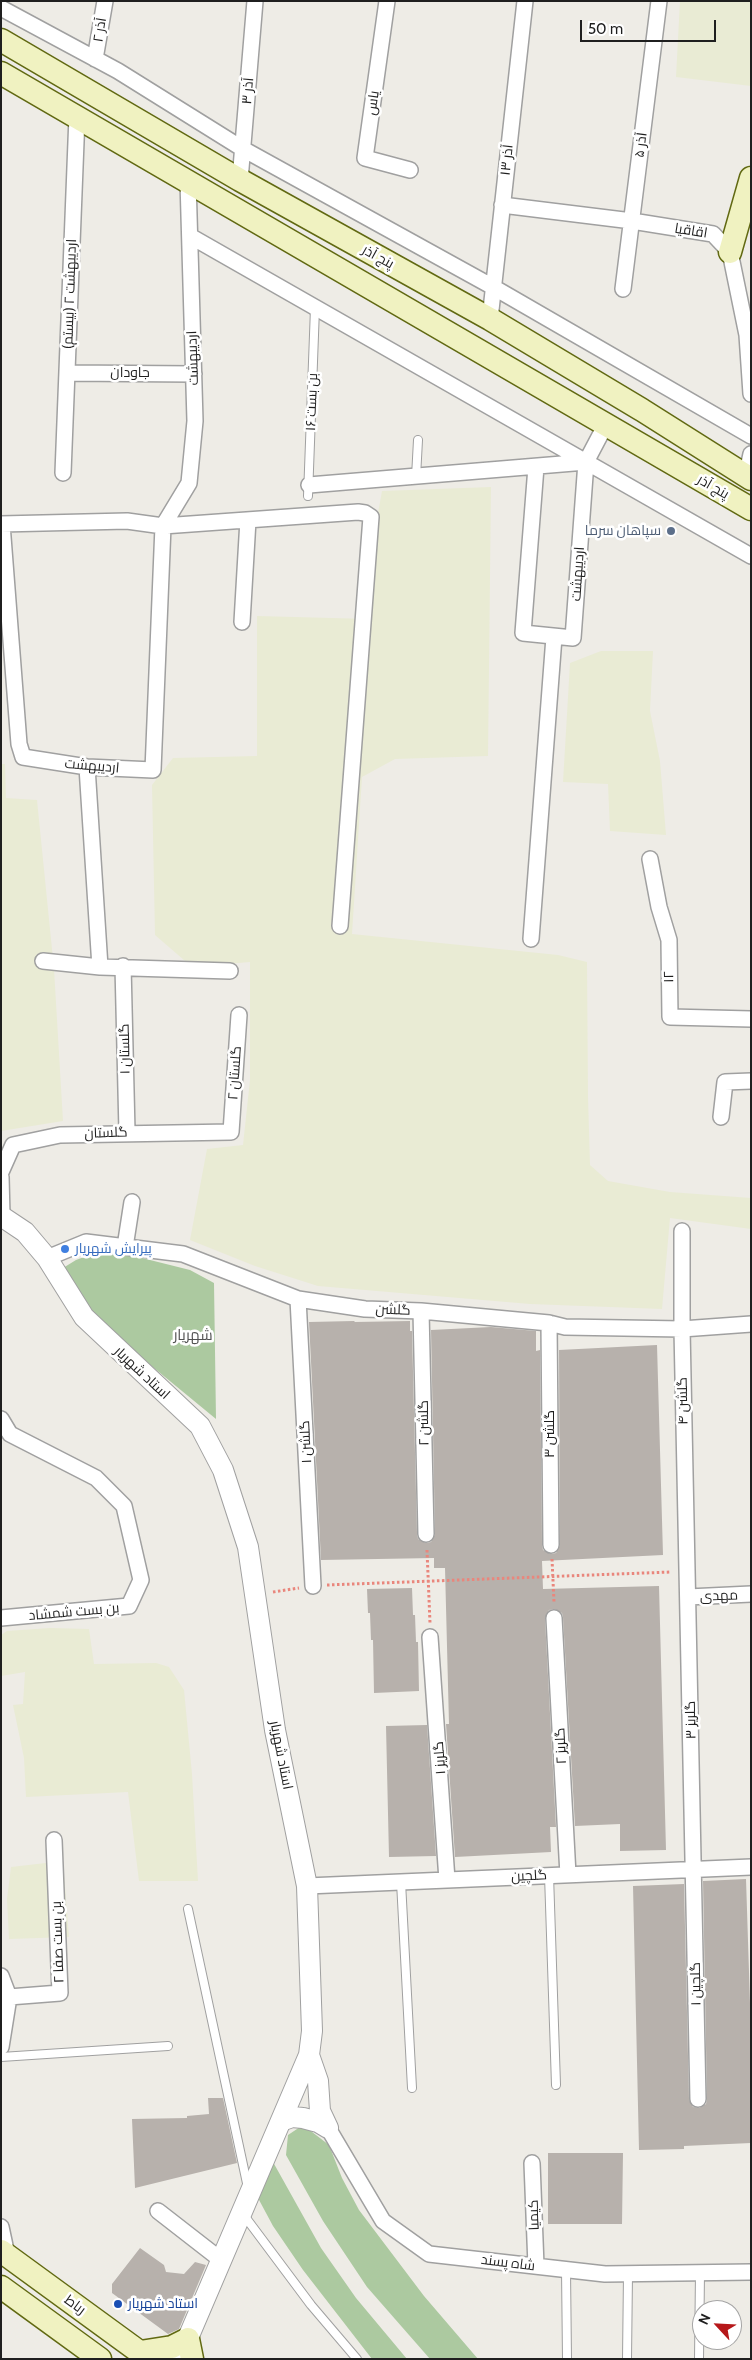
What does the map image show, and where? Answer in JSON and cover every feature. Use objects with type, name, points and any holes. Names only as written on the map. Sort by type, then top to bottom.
[{"type":"main road","name":"پنج آذر","points":[[1,40],[240,180],[490,320],[642,410],[749,478]]},
{"type":"main road","name":"پنج آذر","points":[[1,73],[751,509]]},
{"type":"main road","points":[[730,252],[751,178]]},
{"type":"main road","points":[[572,404],[589,378]]},
{"type":"main road","points":[[628,437],[642,410]]},
{"type":"main road","name":"رباط","points":[[4,2253],[144,2355]]},
{"type":"main road","name":"رباط","points":[[1,2287],[100,2359]]},
{"type":"main road","points":[[144,2355],[172,2347],[187,2352]]},
{"type":"street","name":"آذر ۲","points":[[96,60],[105,1]]},
{"type":"street","name":"آذر ۳","points":[[240,180],[255,1]]},
{"type":"street","name":"یاس","points":[[387,1],[365,158],[410,170]]},
{"type":"street","name":"۱۳ آذر","points":[[490,320],[524,1]]},
{"type":"street","name":"آذر ۵","points":[[623,289],[659,1]]},
{"type":"street","points":[[1,8],[96,60],[243,149],[493,287],[751,436]]},
{"type":"street","name":"اردیبهشت ۲ (بیستم)","points":[[63,473],[77,116]]},
{"type":"street","name":"اردیبهشت","points":[[163,526],[127,522],[2,524],[19,744],[23,757],[87,767],[153,770],[163,526],[190,483],[195,421],[188,181]]},
{"type":"street","name":"اقاقیا","points":[[502,205],[632,221],[713,234],[730,252]]},
{"type":"street","points":[[190,236],[751,556]]},
{"type":"street","points":[[730,252],[745,293],[751,394]]},
{"type":"street","name":"جاودان","points":[[67,373],[194,374]]},
{"type":"street","points":[[586,462],[606,424]]},
{"type":"street","points":[[749,478],[751,454]]},
{"type":"street","points":[[308,491],[416,477],[586,462]]},
{"type":"street","name":"اردیبهشت","points":[[554,637],[573,638],[586,462]]},
{"type":"street","points":[[531,939],[554,637],[523,633],[536,467]]},
{"type":"street","points":[[163,526],[358,512],[371,517],[340,926]]},
{"type":"street","points":[[242,622],[248,520]]},
{"type":"street","points":[[87,767],[100,967]]},
{"type":"street","name":"۱۲","points":[[650,858],[659,907],[669,940],[670,1017],[751,1019]]},
{"type":"street","points":[[43,961],[100,967],[123,966],[230,971]]},
{"type":"street","name":"گلستان ۱","points":[[123,966],[127,1132]]},
{"type":"street","name":"گلستان ۲","points":[[231,1132],[239,1015]]},
{"type":"street","points":[[721,1117],[725,1082],[751,1081]]},
{"type":"street","name":"گلستان","points":[[1,1172],[13,1144],[60,1135],[127,1132],[231,1132]]},
{"type":"street","points":[[1,1177],[2,1216]]},
{"type":"street","points":[[124,1247],[132,1202]]},
{"type":"street","name":"استاد شهریار","points":[[2,1216],[25,1232],[46,1258],[84,1317],[200,1426],[223,1470],[245,1538],[275,1730],[307,1886],[312,2031],[309,2055],[221,2260],[187,2352]]},
{"type":"street","name":"گلشن ۴","points":[[682,1231],[687,1572]]},
{"type":"street","name":"گلشن","points":[[46,1258],[86,1242],[183,1254],[298,1299],[365,1309],[422,1311],[550,1323],[566,1327],[682,1329],[751,1324]]},
{"type":"street","name":"گلشن ۱","points":[[298,1299],[313,1586]]},
{"type":"street","name":"گلشن ۲","points":[[422,1311],[426,1534]]},
{"type":"street","name":"گلشن ۳","points":[[550,1323],[551,1545]]},
{"type":"street","name":"بن بست شمشاد","points":[[1,1419],[10,1434],[96,1478],[124,1506],[140,1580],[129,1606],[1,1618]]},
{"type":"street","name":"گلریز ۳","points":[[687,1572],[694,1869]]},
{"type":"street","name":"مهدی","points":[[688,1597],[751,1594]]},
{"type":"street","name":"گلریز ۲","points":[[554,1618],[568,1875]]},
{"type":"street","name":"گلریز ۱","points":[[430,1637],[447,1880]]},
{"type":"street","name":"بن بست صفا ۲","points":[[9,1997],[60,1993],[54,1840]]},
{"type":"street","name":"گلچین","points":[[307,1886],[751,1866]]},
{"type":"street","name":"گلچین ۱","points":[[694,1869],[698,2099]]},
{"type":"street","points":[[1,1976],[9,1997],[1,2047]]},
{"type":"street","points":[[309,2055],[318,2081],[320,2111],[328,2128]]},
{"type":"street","points":[[280,2121],[292,2117],[303,2118],[318,2122],[328,2128]]},
{"type":"street","name":"شاه پسند","points":[[328,2128],[383,2221],[405,2239],[429,2254],[605,2274],[751,2272]]},
{"type":"street","name":"کیمیا","points":[[532,2163],[536,2266]]},
{"type":"street","points":[[158,2211],[221,2260]]},
{"type":"street","points":[[1,2227],[4,2253]]},
{"type":"lane","name":"بن بست ۱۶","points":[[308,491],[315,308]]},
{"type":"lane","points":[[416,477],[418,440]]},
{"type":"lane","points":[[549,1875],[556,2085]]},
{"type":"lane","points":[[401,1882],[412,2088]]},
{"type":"lane","points":[[188,1909],[246,2203],[311,2305],[357,2359]]},
{"type":"lane","points":[[1,2057],[168,2046]]},
{"type":"lane","points":[[566,2270],[568,2359]]},
{"type":"lane","points":[[699,2359],[700,2273]]},
{"type":"lane","points":[[627,2359],[628,2274]]},
{"type":"path","points":[[426,1534],[430,1637]]},
{"type":"path","points":[[551,1545],[554,1618]]},
{"type":"path","points":[[255,1595],[313,1586],[687,1572]]},
{"type":"green space","points":[[680,1],[751,1],[751,86],[676,77]]},
{"type":"green space","points":[[491,487],[488,756],[395,759],[362,777],[352,934],[558,955],[587,962],[590,1165],[608,1181],[670,1192],[751,1198],[751,1229],[670,1218],[662,1309],[530,1304],[318,1286],[255,1266],[190,1240],[207,1149],[243,1145],[250,1080],[250,962],[192,967],[155,935],[152,785],[173,758],[257,756],[257,616],[369,619],[369,563],[382,491]]},
{"type":"green space","points":[[601,651],[653,651],[650,711],[660,761],[666,835],[610,831],[608,784],[563,782],[570,663]]},
{"type":"green space","points":[[1,764],[5,764],[6,798],[37,800],[54,969],[63,1121],[1,1131]]},
{"type":"green space","points":[[118,1252],[190,1270],[214,1283],[216,1419],[137,1354],[97,1316],[76,1292],[63,1268],[76,1260],[95,1253]]},
{"type":"green space","points":[[50,1628],[89,1629],[94,1664],[156,1663],[169,1667],[184,1690],[192,1774],[198,1881],[139,1881],[128,1792],[26,1797],[24,1758],[13,1705],[23,1704],[25,1672],[1,1676],[1,1635],[7,1631]]},
{"type":"green space","points":[[63,1861],[69,1937],[9,1939],[7,1899],[11,1867]]},
{"type":"green space","points":[[303,2125],[329,2145],[342,2178],[359,2210],[424,2296],[478,2359],[430,2359],[367,2287],[323,2221],[286,2155],[288,2135]]},
{"type":"green space","points":[[273,2162],[321,2248],[356,2298],[407,2359],[372,2359],[303,2270],[273,2226],[258,2198]]},
{"type":"building","points":[[410,1321],[410,1331],[412,1331],[417,1534],[418,1539],[426,1543],[431,1542],[435,1534],[431,1330],[491,1327],[536,1331],[536,1351],[540,1350],[542,1545],[543,1550],[551,1554],[556,1553],[560,1545],[559,1350],[657,1345],[663,1555],[542,1561],[543,1589],[659,1586],[666,1850],[620,1851],[620,1824],[575,1826],[563,1617],[562,1613],[554,1609],[549,1610],[545,1619],[556,1827],[550,1827],[551,1852],[455,1857],[446,1724],[449,1724],[445,1568],[434,1568],[434,1558],[321,1560],[309,1322]]},
{"type":"building","points":[[412,1588],[416,1642],[418,1642],[419,1691],[374,1693],[373,1640],[371,1640],[367,1589]]},
{"type":"building","points":[[427,1725],[436,1856],[389,1857],[386,1726]]},
{"type":"building","points":[[746,1879],[751,2034],[751,2143],[684,2146],[684,2149],[639,2150],[633,1886],[684,1884],[689,2099],[693,2107],[699,2108],[706,2104],[707,2099],[703,1881]]},
{"type":"building","points":[[208,2098],[223,2098],[237,2163],[135,2188],[132,2119],[187,2118],[187,2116],[209,2114]]},
{"type":"building","points":[[548,2153],[623,2153],[622,2224],[548,2224]]},
{"type":"building","points":[[140,2248],[164,2265],[166,2272],[184,2274],[195,2262],[206,2265],[179,2329],[168,2334],[112,2293],[112,2284]]},
{"type":"place","name":"سپاهان سرما","points":[[671,531]]},
{"type":"place","name":"پیرایش شهریار","points":[[65,1249]]},
{"type":"place","name":"استاد شهریار","points":[[118,2304]]},
{"type":"district","name":"شهریار","points":[[193,1336]]}]
